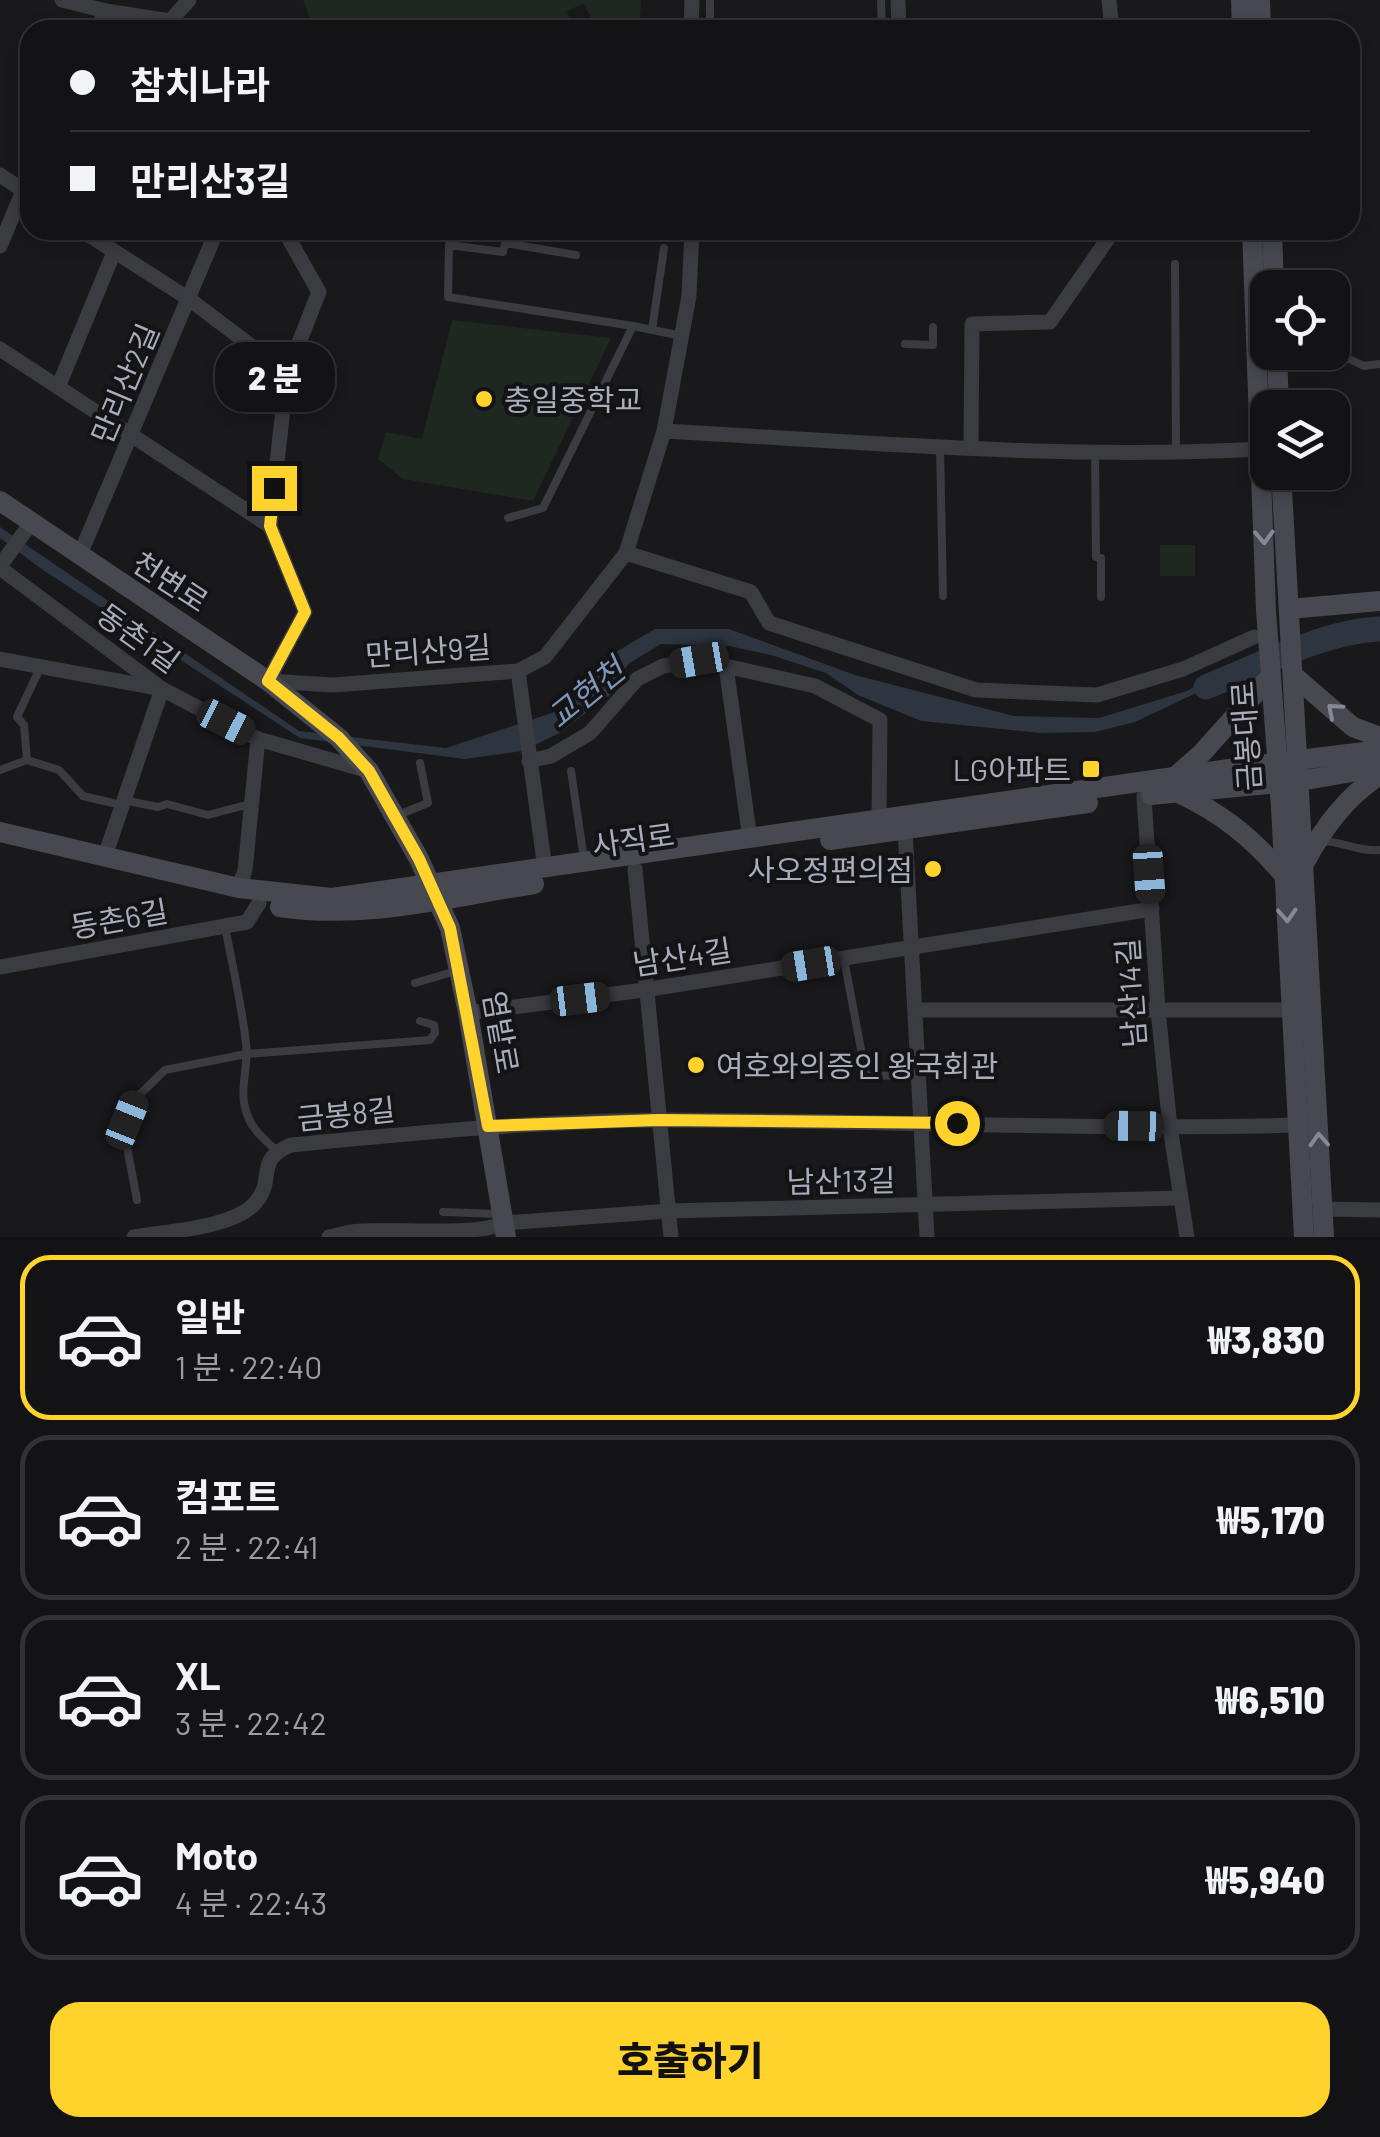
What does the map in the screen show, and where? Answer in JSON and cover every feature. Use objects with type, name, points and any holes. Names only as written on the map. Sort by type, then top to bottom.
[{"type":"street","points":[[62,0],[109,6],[155,20]]},
{"type":"street","points":[[0,246],[20,205]]},
{"type":"street","points":[[96,240],[189,299],[287,373]]},
{"type":"street","name":"만리산2길","points":[[79,556],[213,240]]},
{"type":"street","points":[[268,681],[305,612],[270,526],[287,373],[319,292],[290,240]]},
{"type":"street","name":"만리산9길","points":[[268,681],[333,685],[518,671],[545,657],[626,553],[664,431],[689,296],[692,240]]},
{"type":"street","points":[[971,448],[972,324],[1050,322],[1107,240]]},
{"type":"street","name":"금봉대로","points":[[1252,240],[1258,390]]},
{"type":"street","points":[[1272,240],[1273,270]]},
{"type":"street","points":[[58,385],[114,252]]},
{"type":"street","points":[[0,349],[270,526]]},
{"type":"street","points":[[664,431],[1095,452],[1250,449]]},
{"type":"street","name":"금봉대로","points":[[1262,490],[1271,676],[1304,864],[1324,1237]]},
{"type":"street","name":"금봉대로","points":[[1282,490],[1293,675],[1284,875],[1304,1237]]},
{"type":"street","name":"천변로","points":[[0,501],[26,530],[79,556],[268,681],[339,738],[369,771]]},
{"type":"street","points":[[1,566],[26,530]]},
{"type":"street","points":[[626,553],[751,592],[769,623],[976,690],[1097,694],[1182,669],[1254,637]]},
{"type":"street","name":"동촌1길","points":[[1,566],[162,689],[258,739],[369,771]]},
{"type":"street","points":[[1289,609],[1380,601]]},
{"type":"street","points":[[0,658],[162,689],[104,856]]},
{"type":"street","points":[[530,761],[551,756],[590,733],[637,679],[662,666],[699,660],[815,686],[880,720],[879,818]]},
{"type":"street","points":[[726,666],[750,839]]},
{"type":"street","points":[[518,671],[545,868]]},
{"type":"street","points":[[1293,675],[1354,726],[1380,737]]},
{"type":"street","points":[[1271,676],[1174,784],[1216,810],[1262,849],[1284,875]]},
{"type":"street","points":[[239,888],[258,739]]},
{"type":"street","points":[[1289,772],[1380,750]]},
{"type":"street","points":[[1289,772],[1380,767]]},
{"type":"street","points":[[369,771],[435,893]]},
{"type":"street","name":"사직로","points":[[0,832],[239,888],[332,898],[435,893],[634,869],[905,822],[1289,772]]},
{"type":"street","points":[[1304,864],[1324,826],[1362,786],[1380,775]]},
{"type":"street","name":"사직로","points":[[0,846],[259,903],[312,912],[342,912],[545,868],[879,818],[905,822],[1144,796],[1174,784]]},
{"type":"street","name":"남산14길","points":[[1144,796],[1158,1010],[1187,1237]]},
{"type":"street","points":[[905,822],[927,1237]]},
{"type":"street","points":[[634,869],[671,1237]]},
{"type":"street","name":"염밭로","points":[[435,893],[450,928],[460,970],[504,1224]]},
{"type":"street","name":"동촌6길","points":[[0,967],[247,922],[259,903]]},
{"type":"street","name":"남산4길","points":[[468,1012],[644,990],[1152,909]]},
{"type":"street","points":[[916,1010],[1292,1010]]},
{"type":"street","points":[[488,1126],[658,1120],[1298,1125]]},
{"type":"street","name":"금봉8길","points":[[134,1237],[237,1216],[258,1201],[268,1160],[277,1150],[291,1145],[488,1126]]},
{"type":"street","name":"남산13길","points":[[329,1237],[359,1230],[470,1235],[493,1232],[504,1224],[669,1212],[1180,1198]]},
{"type":"street","points":[[1322,1209],[1380,1210]]},
{"type":"lane","points":[[576,254],[505,243],[503,252],[450,244],[448,297],[682,336]]},
{"type":"lane","points":[[652,330],[664,248]]},
{"type":"lane","points":[[1175,264],[1176,453]]},
{"type":"lane","points":[[508,518],[542,508],[633,326]]},
{"type":"lane","points":[[905,344],[933,345],[933,327]]},
{"type":"lane","points":[[1350,359],[1364,366],[1380,364]]},
{"type":"lane","points":[[940,446],[944,596]]},
{"type":"lane","points":[[1095,452],[1101,597]]},
{"type":"lane","points":[[27,760],[24,725],[17,717],[41,666]]},
{"type":"lane","points":[[0,770],[27,760],[59,770],[84,796],[158,807],[168,804],[208,815],[251,804]]},
{"type":"lane","points":[[394,817],[428,803],[420,763]]},
{"type":"lane","points":[[571,771],[585,863]]},
{"type":"lane","points":[[1316,841],[1332,841],[1364,852],[1380,850]]},
{"type":"lane","points":[[225,926],[246,1054],[241,1085],[244,1106],[261,1137],[277,1150]]},
{"type":"lane","points":[[844,958],[866,1076],[918,1075]]},
{"type":"lane","points":[[415,984],[460,970]]},
{"type":"lane","points":[[136,1200],[127,1147],[127,1120],[136,1098],[165,1070],[246,1054],[430,1040],[435,1033],[434,1025],[420,1021]]},
{"type":"lane","points":[[442,1212],[504,1224]]},
{"type":"shaded area","points":[[303,0],[641,0],[640,20],[592,20],[583,3],[567,12],[570,20],[310,20]]},
{"type":"shaded area","points":[[452,320],[611,338],[533,501],[403,479],[378,459],[386,432],[422,439]]},
{"type":"shaded area","points":[[1160,545],[1195,545],[1195,576],[1160,576]]},
{"type":"water","points":[[0,527],[299,731],[446,748],[561,710],[609,656],[655,629],[729,629],[855,675],[1014,716],[1099,718],[1187,691],[1245,659],[1236,679],[1211,686],[1135,722],[1095,732],[1040,733],[921,721],[858,695],[826,673],[771,655],[729,646],[661,644],[628,664],[611,694],[559,733],[523,751],[465,759],[300,738],[40,568],[0,538]]},
{"type":"waterway","name":"교현천","points":[[1206,687],[1314,643],[1380,629]]},
{"type":"place","name":"충일중학교","points":[[484,399]]},
{"type":"place","name":"LG아파트","points":[[1091,769]]},
{"type":"place","name":"사오정편의점","points":[[933,869]]},
{"type":"place","name":"여호와의증인 왕국회관","points":[[696,1065]]},
{"type":"route","points":[[274,488],[270,526],[305,612],[268,681],[339,738],[369,771],[419,859],[450,928],[488,1126],[658,1120],[957,1123]]}]
